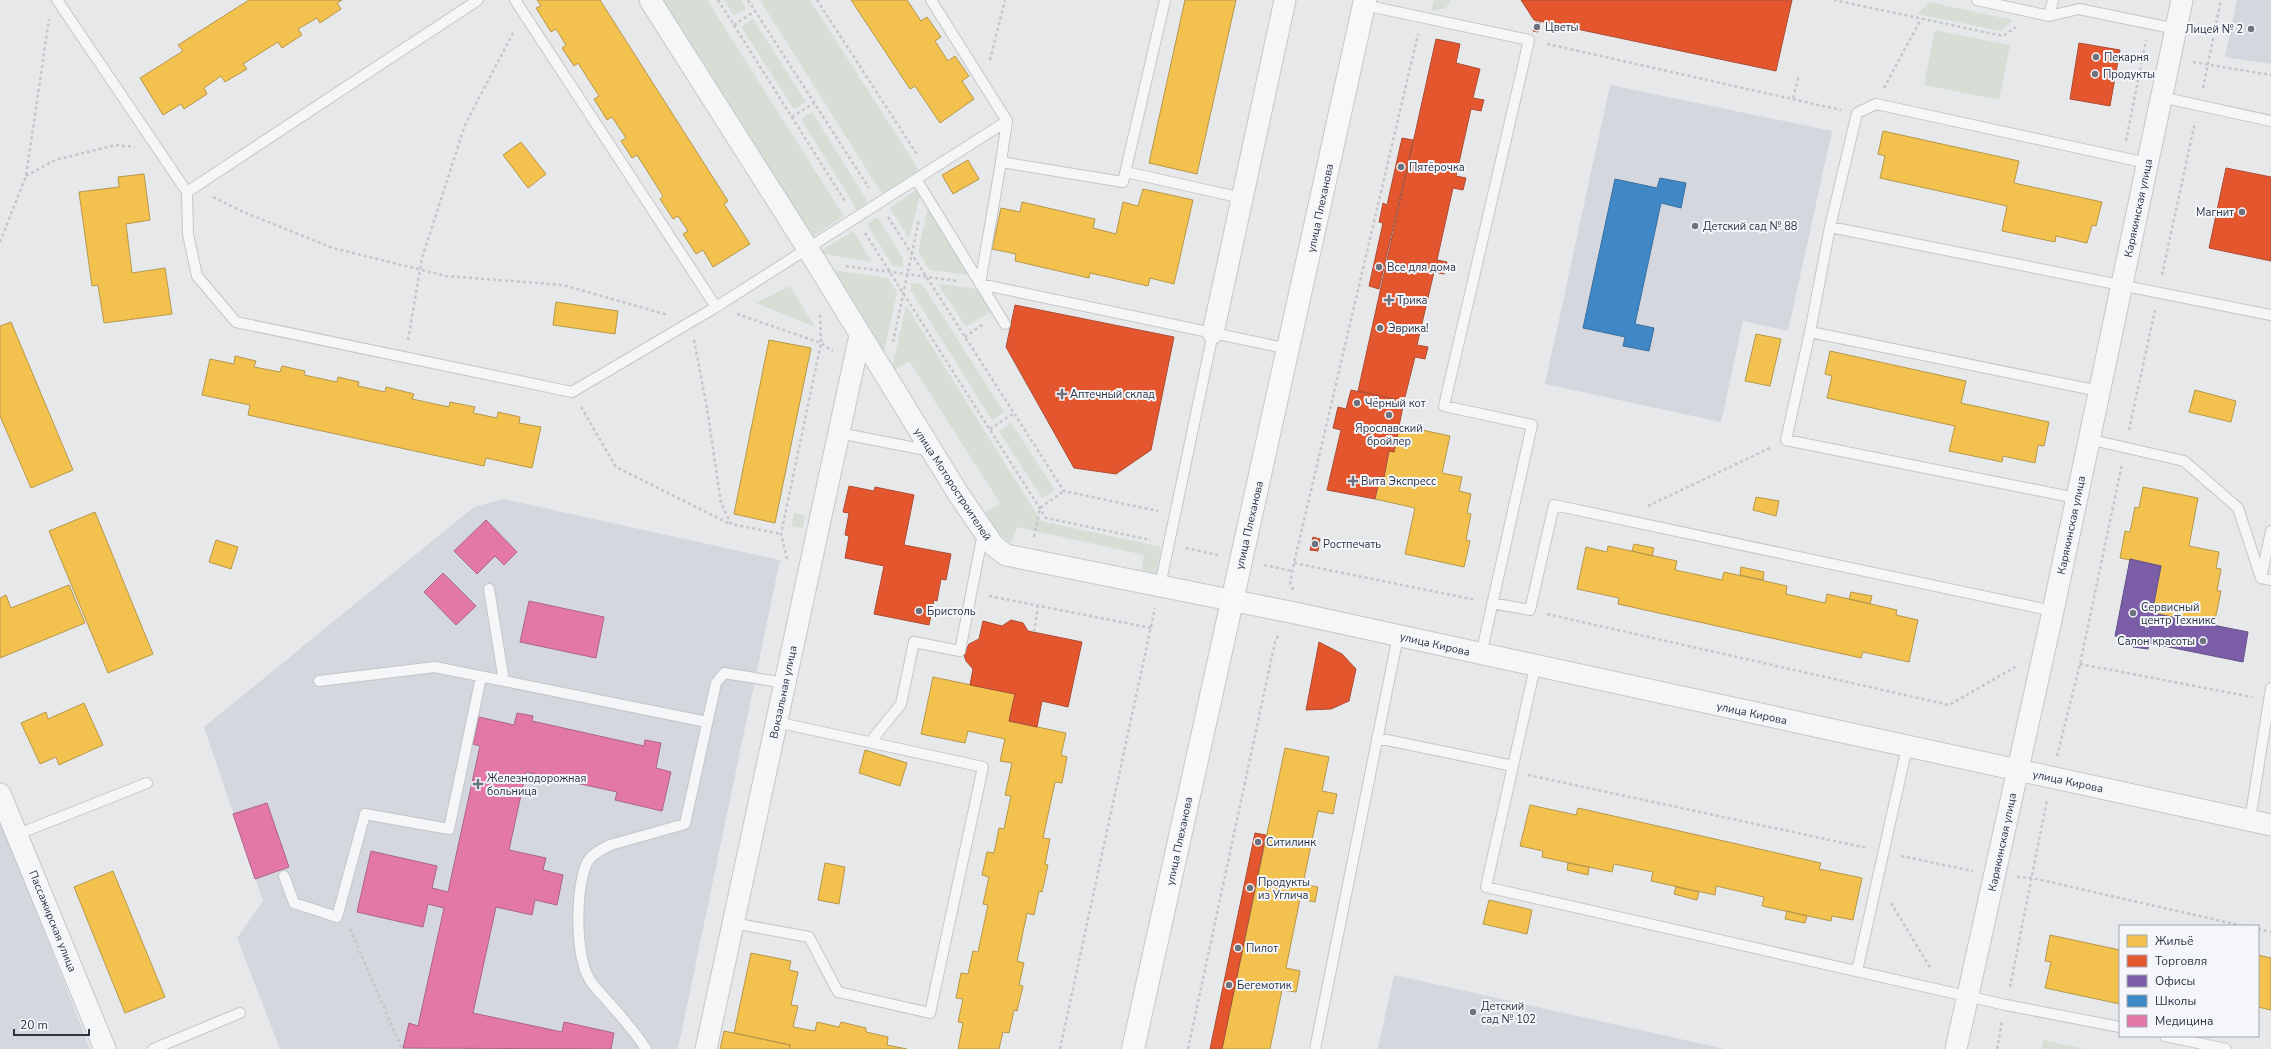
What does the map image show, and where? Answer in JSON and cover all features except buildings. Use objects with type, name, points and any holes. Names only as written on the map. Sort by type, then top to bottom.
[{"type":"main road","name":"улица Плеханова","points":[[1133,1049],[1364,2]]},
{"type":"street","name":"улица Моторостроителей","points":[[650,0],[811,255],[931,451],[983,533],[994,546],[1006,555],[1232,600]]},
{"type":"street","points":[[1213,333],[1285,0]]},
{"type":"street","name":"Карякинская улица","points":[[1956,1049],[2018,770],[2182,0]]},
{"type":"street","name":"Вокзальная улица","points":[[706,1049],[860,335]]},
{"type":"street","name":"улица Кирова","points":[[1232,600],[1535,667],[2271,825]]},
{"type":"street","name":"Пассажирская улица","points":[[0,794],[18,834],[105,1049]]},
{"type":"lane","points":[[56,0],[159,151],[191,190],[188,234],[197,276],[236,322],[572,392],[716,307],[811,255],[856,218],[1007,121]]},
{"type":"lane","points":[[191,190],[478,0]]},
{"type":"lane","points":[[515,0],[716,307]]},
{"type":"lane","points":[[931,0],[1007,121],[980,284]]},
{"type":"lane","points":[[1001,162],[1123,182],[1165,0]]},
{"type":"lane","points":[[1977,0],[2050,16],[2079,9],[2176,29]]},
{"type":"lane","points":[[2050,16],[2053,0]]},
{"type":"lane","points":[[1364,2],[1529,40],[1444,406],[1532,425],[1481,654]]},
{"type":"lane","points":[[2161,98],[2271,121]]},
{"type":"lane","points":[[2076,498],[1786,440],[1810,332],[1830,227],[1857,114],[1876,104],[2147,163]]},
{"type":"lane","points":[[1126,172],[1242,198]]},
{"type":"lane","points":[[916,179],[1005,324]]},
{"type":"lane","points":[[1830,227],[2271,315]]},
{"type":"lane","points":[[980,284],[1288,349]]},
{"type":"lane","points":[[1810,332],[2099,391]]},
{"type":"lane","points":[[1160,586],[1213,333]]},
{"type":"lane","points":[[839,433],[931,451]]},
{"type":"lane","points":[[2088,439],[2184,461],[2238,508],[2266,579]]},
{"type":"lane","points":[[1492,603],[1530,610],[1554,505],[2052,611]]},
{"type":"lane","points":[[2266,579],[2271,531]]},
{"type":"lane","points":[[871,741],[901,704],[914,642],[960,652],[983,533]]},
{"type":"lane","points":[[489,590],[504,681]]},
{"type":"lane","points":[[1315,1049],[1398,636]]},
{"type":"lane","points":[[319,681],[435,666],[481,677],[707,722]]},
{"type":"lane","points":[[1535,667],[1486,887],[2006,1005],[2119,1027]]},
{"type":"lane","points":[[646,1049],[588,978],[583,963],[578,918],[578,901],[583,875],[589,861],[598,851],[610,845],[685,824],[716,683],[724,673],[785,683]]},
{"type":"lane","points":[[284,876],[294,903],[337,917],[365,814],[450,829],[481,677]]},
{"type":"lane","points":[[2250,820],[2271,688]]},
{"type":"lane","points":[[733,923],[809,937],[838,992],[930,1013],[983,768],[871,741],[776,722]]},
{"type":"lane","points":[[1377,738],[1513,766]]},
{"type":"lane","points":[[1857,971],[1907,747]]},
{"type":"lane","points":[[18,834],[147,783]]},
{"type":"lane","points":[[154,1049],[240,1013]]},
{"type":"lane","points":[[2170,1037],[2226,1049]]},
{"type":"path","points":[[718,0],[1046,518],[1168,544]]},
{"type":"path","points":[[748,0],[1064,491],[1174,514]]},
{"type":"path","points":[[817,0],[928,171]]},
{"type":"path","points":[[984,83],[1005,0]]},
{"type":"path","points":[[1996,1049],[2052,777],[2080,664],[2221,0]]},
{"type":"path","points":[[734,25],[756,11]]},
{"type":"path","points":[[405,357],[420,269],[465,125],[523,12]]},
{"type":"path","points":[[0,242],[26,176],[49,15]]},
{"type":"path","points":[[1188,1049],[1275,642],[1278,635],[1284,631],[1290,631],[1300,595],[1294,590],[1290,582],[1294,563],[1422,16]]},
{"type":"path","points":[[1876,104],[1921,18]]},
{"type":"path","points":[[1529,40],[1793,98],[1857,114]]},
{"type":"path","points":[[2144,52],[2208,65],[2271,75]]},
{"type":"path","points":[[1793,98],[1799,75]]},
{"type":"path","points":[[792,117],[814,103]]},
{"type":"path","points":[[26,176],[55,160],[116,145],[159,151]]},
{"type":"path","points":[[191,190],[333,248],[446,276],[563,285],[691,322],[707,408],[721,503],[731,524]]},
{"type":"path","points":[[885,375],[925,194]]},
{"type":"path","points":[[811,255],[907,275],[980,284]]},
{"type":"path","points":[[716,307],[821,343],[820,313]]},
{"type":"path","points":[[965,336],[999,314]]},
{"type":"path","points":[[572,392],[616,467],[731,524],[781,534]]},
{"type":"path","points":[[990,429],[1014,413]]},
{"type":"path","points":[[1620,519],[1786,440]]},
{"type":"path","points":[[1029,560],[1040,508],[1064,491]]},
{"type":"path","points":[[1294,563],[1492,603]]},
{"type":"path","points":[[1060,1049],[1160,586]]},
{"type":"path","points":[[972,593],[1151,628]]},
{"type":"path","points":[[1034,632],[1038,606]]},
{"type":"path","points":[[1530,610],[1949,705],[2018,665]]},
{"type":"path","points":[[2080,664],[2268,700]]},
{"type":"path","points":[[1877,881],[1945,990]]},
{"type":"path","points":[[340,906],[402,1049]]},
{"type":"path","points":[[2259,930],[2271,932]]},
{"type":"shaded area","points":[[657,0],[707,0],[844,216],[809,239]]},
{"type":"shaded area","points":[[724,0],[741,0],[746,9],[734,16]]},
{"type":"shaded area","points":[[760,0],[810,0],[919,170],[882,194]]},
{"type":"shaded area","points":[[1434,0],[1451,0],[1446,8],[1431,11]]},
{"type":"shaded area","name":"Лицей № 2","points":[[2237,0],[2271,0],[2271,64],[2225,57]]},
{"type":"shaded area","points":[[1929,2],[2013,20],[2000,31],[1918,14]]},
{"type":"shaded area","points":[[753,19],[806,102],[794,109],[741,27]]},
{"type":"shaded area","points":[[1935,30],[2010,45],[1999,100],[1924,85]]},
{"type":"shaded area","name":"Детский сад № 88","points":[[1610,85],[1832,131],[1788,331],[1743,321],[1721,422],[1545,384]]},
{"type":"shaded area","points":[[812,112],[868,202],[857,210],[801,119]]},
{"type":"shaded area","points":[[916,190],[920,196],[909,238],[890,208]]},
{"type":"shaded area","points":[[928,208],[969,275],[930,270],[918,252]]},
{"type":"shaded area","points":[[877,217],[903,258],[903,267],[893,266],[867,224]]},
{"type":"shaded area","points":[[853,231],[872,262],[817,253]]},
{"type":"shaded area","points":[[832,270],[888,278],[897,292],[883,356]]},
{"type":"shaded area","points":[[911,283],[922,284],[1004,412],[992,420],[911,291]]},
{"type":"shaded area","points":[[938,284],[978,289],[992,311],[966,327]]},
{"type":"shaded area","points":[[790,286],[815,327],[756,303]]},
{"type":"shaded area","points":[[906,305],[1041,521],[1161,547],[1156,574],[1142,570],[1144,555],[1017,527],[1011,543],[993,529],[983,514],[1000,503],[909,361],[891,372]]},
{"type":"shaded area","points":[[1011,423],[1055,490],[1042,498],[999,431]]},
{"type":"shaded area","name":"Железнодорожная больница","points":[[503,499],[780,560],[678,1049],[280,1049],[237,938],[263,901],[204,727],[474,507]]},
{"type":"shaded area","points":[[794,513],[805,515],[803,528],[792,526]]},
{"type":"shaded area","points":[[0,821],[59,969],[90,1049],[0,1049]]},
{"type":"shaded area","name":"Детский сад № 102","points":[[1394,975],[1725,1049],[1378,1049]]},
{"type":"shaded area","points":[[2043,1040],[2086,1049],[2042,1049]]},
{"type":"place","name":"Цветы","points":[[1537,27]]},
{"type":"place","name":"Лицей № 2","points":[[2251,29]]},
{"type":"place","name":"Пекарня","points":[[2096,57]]},
{"type":"place","name":"Продукты","points":[[2095,74]]},
{"type":"place","name":"Пятёрочка","points":[[1401,167]]},
{"type":"place","name":"Магнит","points":[[2242,212]]},
{"type":"place","name":"Детский сад № 88","points":[[1695,226]]},
{"type":"place","name":"Все для дома","points":[[1379,267]]},
{"type":"place","name":"Трика","points":[[1389,300]]},
{"type":"place","name":"Эврика!","points":[[1380,328]]},
{"type":"place","name":"Аптечный склад","points":[[1062,394]]},
{"type":"place","name":"Чёрный кот","points":[[1357,403]]},
{"type":"place","name":"Ярославский бройлер","points":[[1389,415]]},
{"type":"place","name":"Вита Экспресс","points":[[1353,481]]},
{"type":"place","name":"Ростпечать","points":[[1315,544]]},
{"type":"place","name":"Бристоль","points":[[919,611]]},
{"type":"place","name":"Сервисный центр Техникс","points":[[2133,613]]},
{"type":"place","name":"Салон красоты","points":[[2203,641]]},
{"type":"place","name":"Железнодорожная больница","points":[[478,784]]},
{"type":"place","name":"Ситилинк","points":[[1258,842]]},
{"type":"place","name":"Продукты из Углича","points":[[1250,888]]},
{"type":"place","name":"Пилот","points":[[1238,948]]},
{"type":"place","name":"Бегемотик","points":[[1229,985]]},
{"type":"place","name":"Детский сад № 102","points":[[1473,1012]]}]
